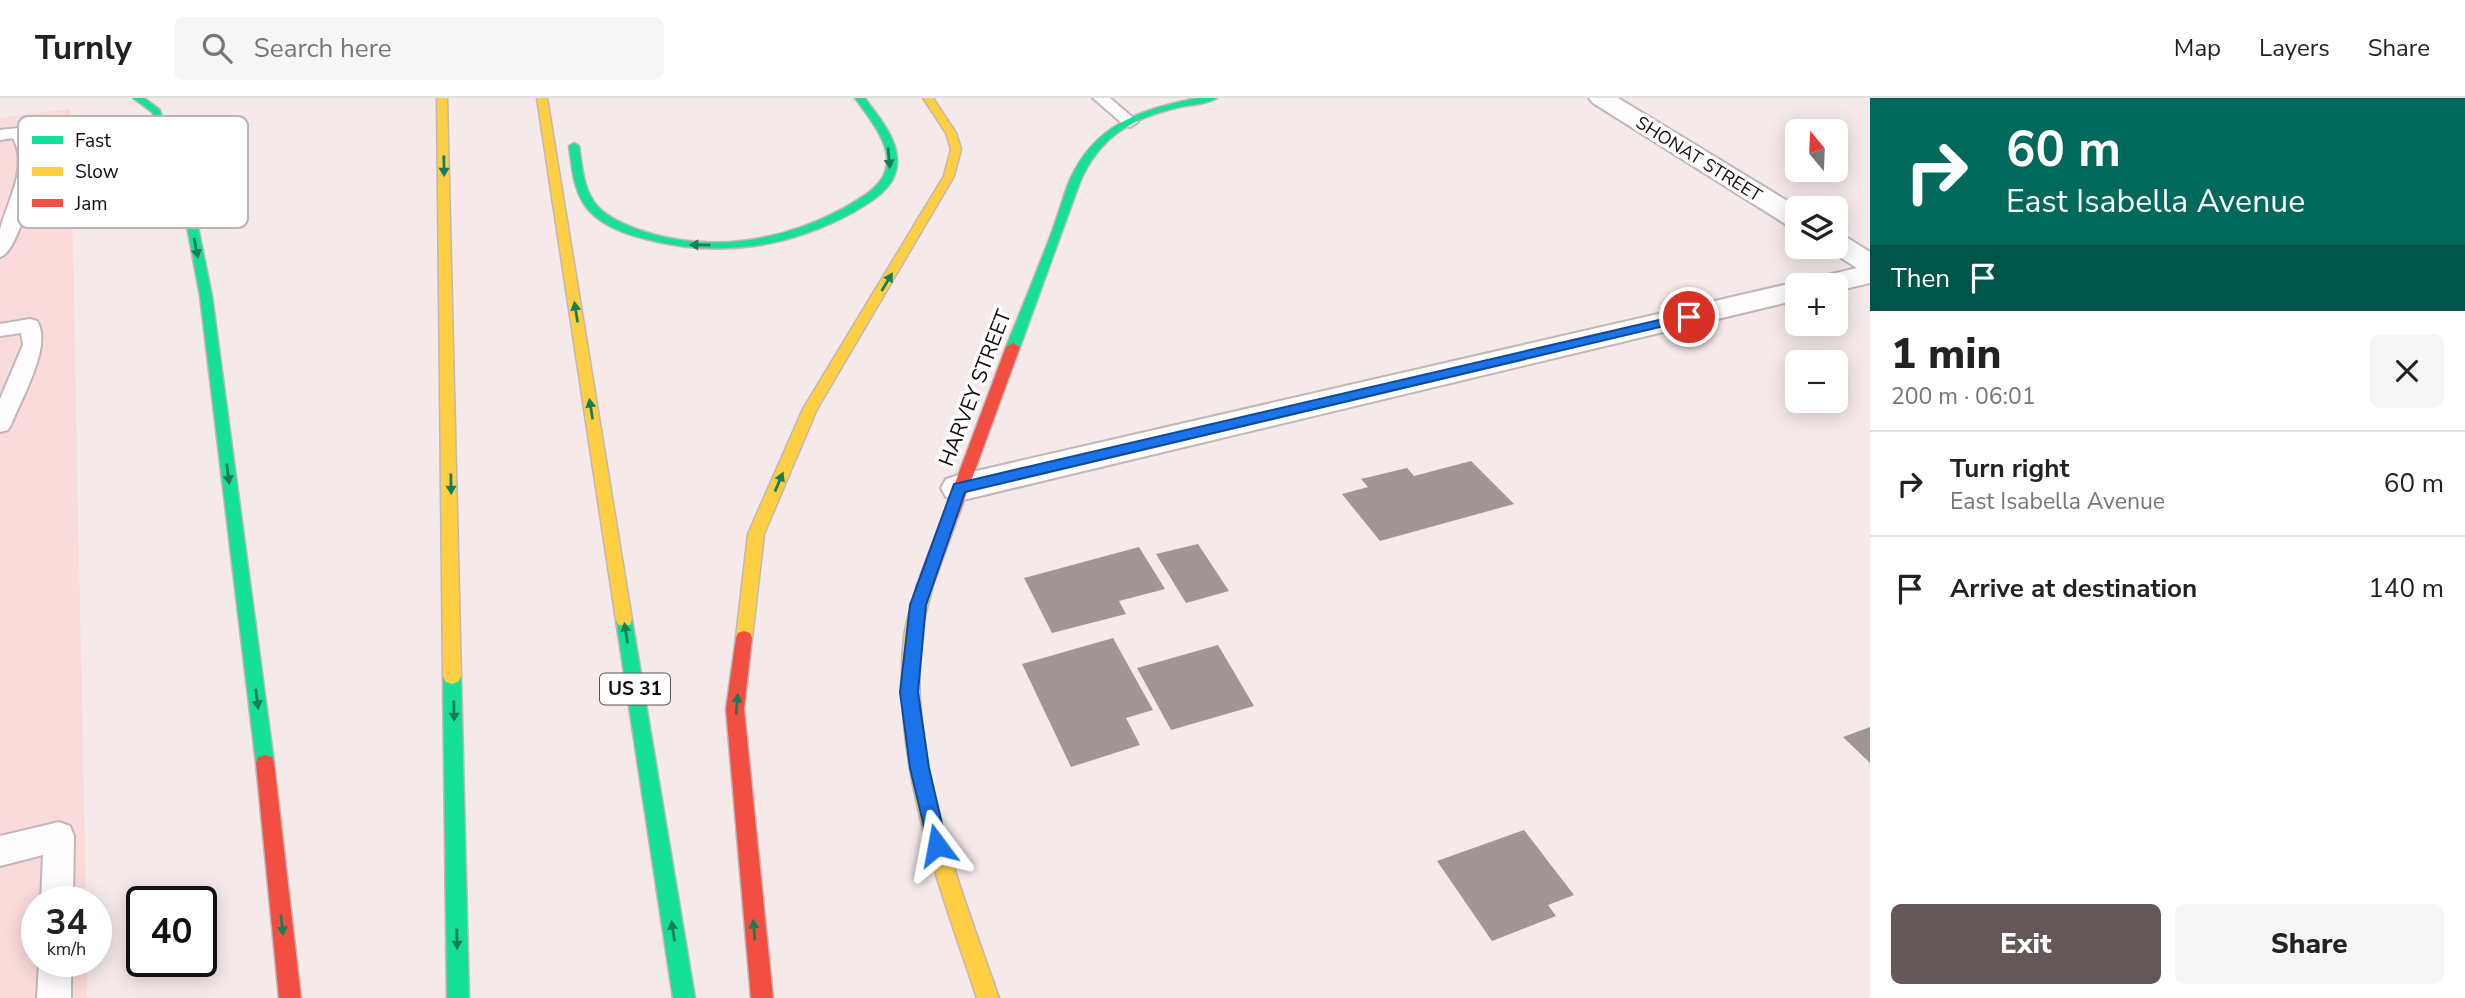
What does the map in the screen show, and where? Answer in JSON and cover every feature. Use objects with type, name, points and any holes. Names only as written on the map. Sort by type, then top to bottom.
[{"type":"main road","points":[[138,98],[156,111],[158,116]]},
{"type":"main road","points":[[442,98],[458,998]]},
{"type":"main road","name":"US 31","points":[[542,98],[684,998]]},
{"type":"main road","points":[[570,128],[584,195],[598,213],[624,229],[653,239],[690,245],[731,245],[775,239],[812,230],[850,212],[873,194],[889,176],[891,151],[860,98]]},
{"type":"main road","points":[[761,998],[735,709],[756,534],[810,409],[949,176],[956,149],[951,133],[928,98]]},
{"type":"main road","name":"HARVEY STREET","points":[[988,998],[937,845],[919,768],[909,692],[918,605],[959,488],[1077,177],[1092,149],[1112,132],[1130,122],[1162,109],[1212,98]]},
{"type":"main road","points":[[192,228],[205,296],[262,734],[290,998]]},
{"type":"street","name":"SHONAT STREET","points":[[1601,98],[1785,212]]},
{"type":"street","points":[[1848,250],[1870,264]]},
{"type":"street","points":[[1848,279],[1870,274]]},
{"type":"street","points":[[959,488],[1785,294]]},
{"type":"lane","points":[[1101,98],[1130,122]]},
{"type":"lane","points":[[0,135],[18,133]]},
{"type":"lane","points":[[0,252],[18,197]]},
{"type":"lane","points":[[0,330],[30,325],[33,345],[0,425]]},
{"type":"lane","points":[[0,852],[59,836],[57,886]]},
{"type":"lane","points":[[54,998],[55,977]]},
{"type":"shaded area","points":[[70,109],[70,116],[18,116],[18,228],[72,228],[86,886],[21,886],[21,977],[87,977],[87,998],[0,998],[0,118]]},
{"type":"building","points":[[1471,461],[1514,504],[1380,541],[1342,494],[1368,487],[1361,479],[1407,468],[1414,476]]},
{"type":"building","points":[[1198,544],[1229,591],[1186,603],[1156,554]]},
{"type":"building","points":[[1139,547],[1165,589],[1119,601],[1126,614],[1052,633],[1024,578]]},
{"type":"building","points":[[1113,638],[1153,710],[1126,718],[1140,745],[1071,767],[1022,664]]},
{"type":"building","points":[[1218,645],[1254,706],[1171,730],[1137,668]]},
{"type":"building","points":[[1870,727],[1870,763],[1843,737]]},
{"type":"building","points":[[1524,830],[1574,895],[1548,905],[1556,916],[1492,941],[1437,861]]},
{"type":"traffic: fast","points":[[138,98],[156,111],[158,116]]},
{"type":"traffic: fast","points":[[574,146],[584,193],[592,207],[603,217],[636,233],[669,242],[696,246],[752,244],[779,239],[830,220],[866,199],[883,185],[892,165],[890,147],[860,98]]},
{"type":"traffic: fast","points":[[1013,347],[1075,182],[1096,145],[1118,128],[1143,115],[1212,98]]},
{"type":"traffic: fast","points":[[193,228],[206,296],[265,763]]},
{"type":"traffic: fast","points":[[624,620],[684,998]]},
{"type":"traffic: fast","points":[[452,677],[458,998]]},
{"type":"traffic: slow","points":[[442,98],[452,677]]},
{"type":"traffic: slow","points":[[542,98],[624,620]]},
{"type":"traffic: slow","points":[[744,638],[756,534],[810,409],[949,176],[956,149],[951,133],[928,98]]},
{"type":"traffic: slow","points":[[925,585],[913,634],[910,686],[914,740],[938,847],[988,998]]},
{"type":"traffic: jam","points":[[925,585],[1013,347]]},
{"type":"traffic: jam","points":[[744,638],[735,709],[762,998]]},
{"type":"traffic: jam","points":[[265,763],[290,998]]},
{"type":"route","points":[[937,845],[919,768],[909,692],[918,605],[959,488],[1689,317]]}]
